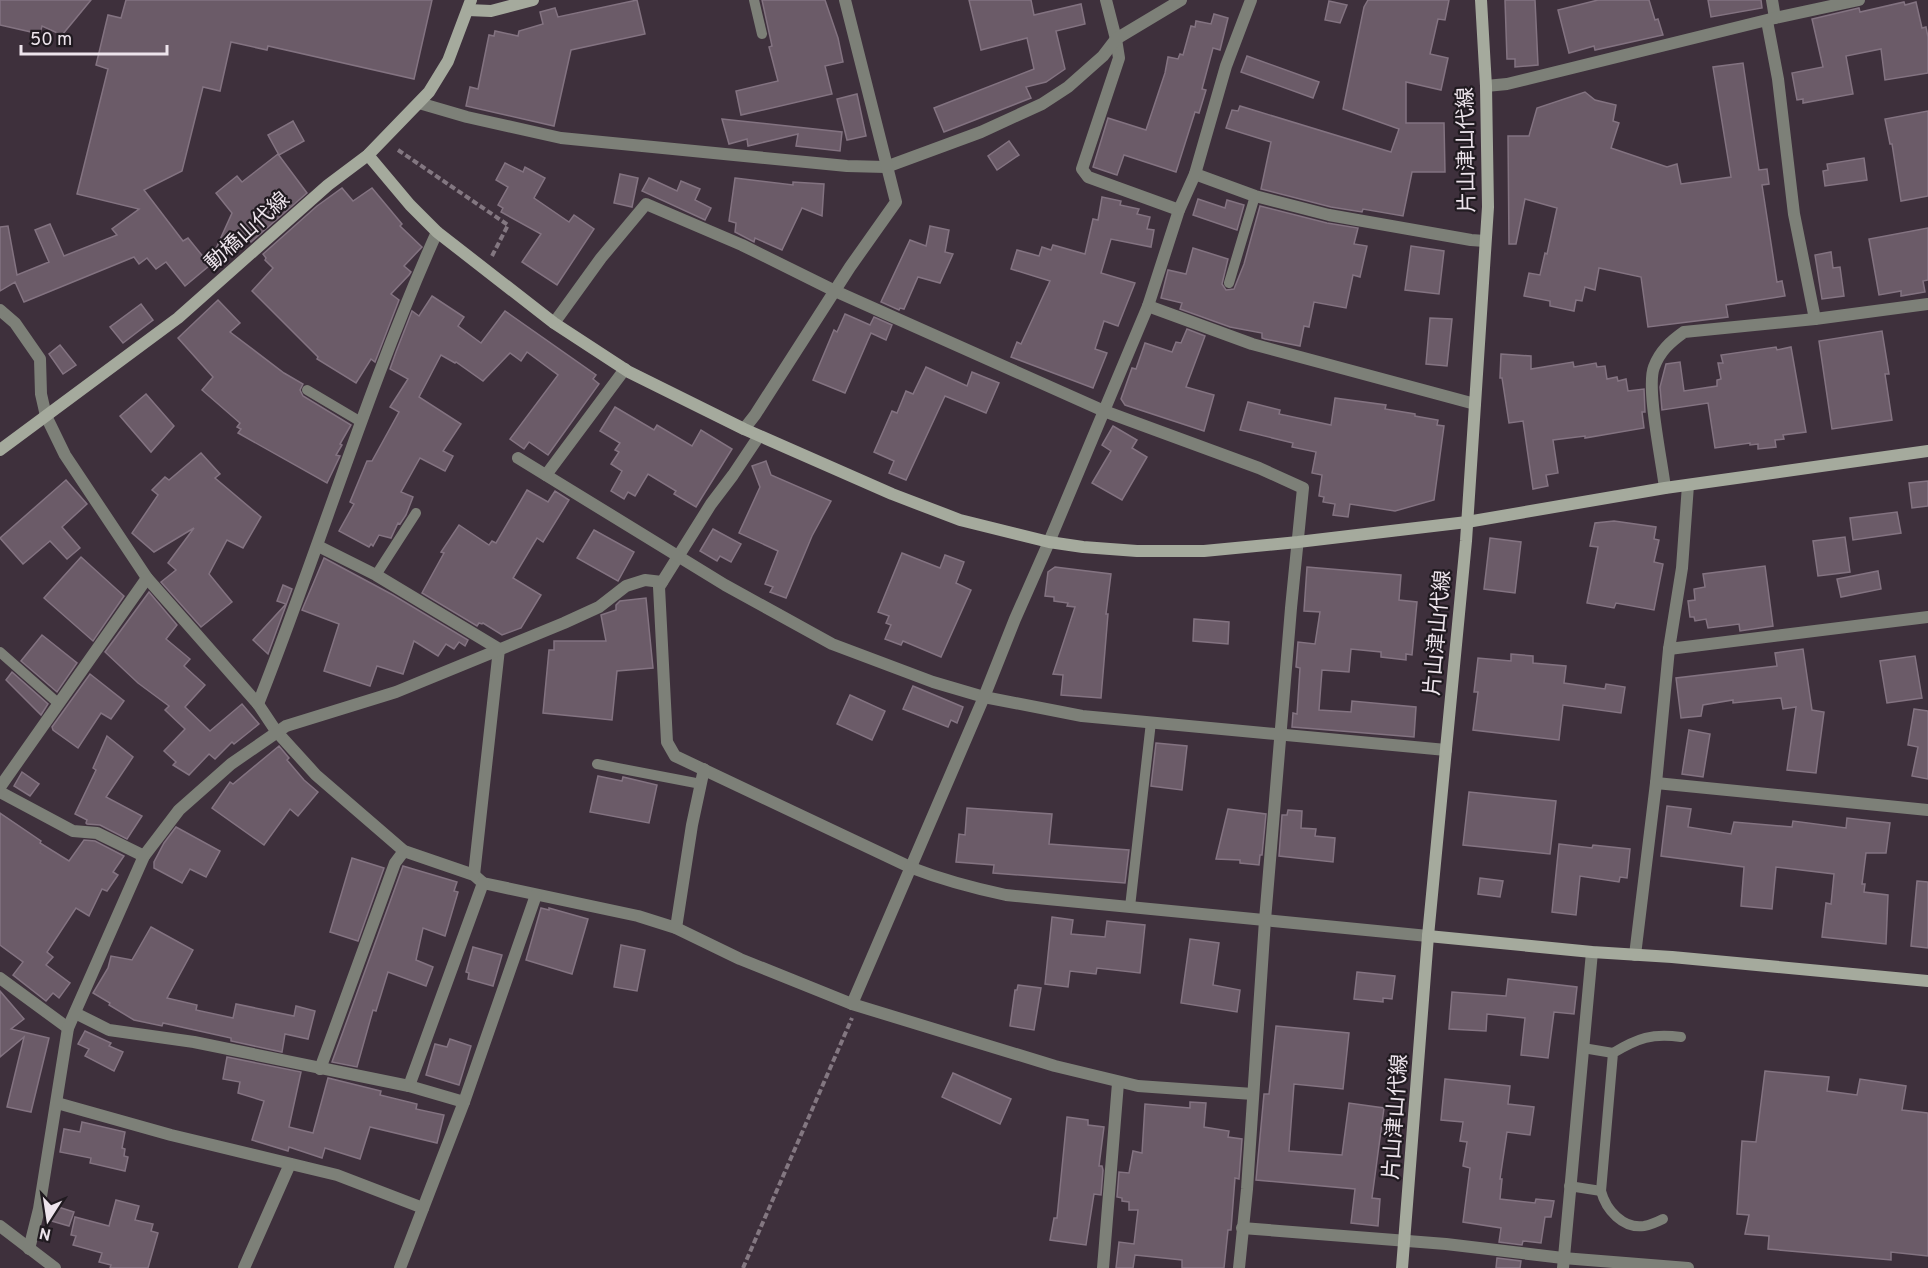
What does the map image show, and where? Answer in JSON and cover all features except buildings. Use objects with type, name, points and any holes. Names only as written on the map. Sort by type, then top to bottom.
[{"type":"street","points":[[470,5],[491,11],[533,0]]},
{"type":"street","points":[[744,429],[896,202],[845,0]]},
{"type":"street","points":[[1106,0],[1119,58],[1082,169],[1088,177],[1179,210]]},
{"type":"street","points":[[419,103],[468,117],[561,138],[835,165],[886,167],[981,132],[1042,104],[1068,87],[1103,56],[1116,39],[1181,0]]},
{"type":"street","points":[[855,1005],[1148,306],[1179,210],[1195,174],[1226,66],[1251,0]]},
{"type":"street","name":"片山津山代線","points":[[1402,1268],[1428,936],[1467,522],[1488,207],[1486,86],[1481,0]]},
{"type":"street","points":[[1772,0],[1771,19],[1794,214],[1815,319]]},
{"type":"street","points":[[1486,86],[1507,84],[1771,19],[1859,0]]},
{"type":"street","name":"動橋山代線","points":[[0,450],[178,318],[328,185],[368,155],[429,92],[448,61],[470,5]]},
{"type":"street","points":[[368,155],[410,205],[437,232],[554,323],[625,369],[744,429],[892,494],[960,520],[1049,542],[1083,548],[1137,551],[1193,551],[1298,542],[1467,522],[1665,488],[1928,451]]},
{"type":"street","points":[[1195,174],[1255,196],[1329,215],[1485,241]]},
{"type":"street","points":[[554,323],[601,258],[646,204],[742,245],[835,291],[1104,411],[1259,468],[1303,488],[1265,920],[1239,1268]]},
{"type":"street","points":[[258,704],[318,546],[387,351],[437,232]]},
{"type":"street","points":[[1665,488],[1651,391],[1653,368],[1667,344],[1683,332],[1815,319],[1928,304]]},
{"type":"street","points":[[1148,306],[1252,344],[1474,404]]},
{"type":"street","points":[[0,310],[15,323],[40,359],[41,394],[46,417],[65,454],[147,578],[258,704],[276,731],[316,776],[404,851],[478,879],[536,895],[638,916],[676,928],[740,959],[855,1005],[1055,1066],[1118,1083],[1253,1094]]},
{"type":"street","points":[[546,475],[625,369]]},
{"type":"street","points":[[759,436],[677,556],[659,587],[667,742],[675,756],[912,868],[946,881],[1006,895],[1592,952],[1928,981]]},
{"type":"street","points":[[519,458],[725,585],[832,644],[933,681],[984,697],[1082,716],[1446,750]]},
{"type":"street","points":[[1635,955],[1656,783],[1669,649],[1682,568],[1688,485]]},
{"type":"street","points":[[318,546],[376,575],[499,649]]},
{"type":"street","points":[[0,787],[147,578]]},
{"type":"street","points":[[29,1249],[39,1209],[68,1028],[144,856],[179,810],[231,764],[285,726],[396,692],[598,608],[626,586],[645,580],[662,582]]},
{"type":"street","points":[[1669,649],[1928,617]]},
{"type":"street","points":[[410,1086],[478,879],[499,649]]},
{"type":"street","points":[[676,928],[692,825],[704,769]]},
{"type":"street","points":[[1656,783],[1928,810]]},
{"type":"street","points":[[0,792],[73,831],[97,833],[144,856]]},
{"type":"street","points":[[320,1069],[395,863],[404,851]]},
{"type":"street","points":[[400,1268],[464,1102],[536,895]]},
{"type":"street","points":[[1563,1263],[1592,952]]},
{"type":"street","points":[[0,978],[68,1028]]},
{"type":"street","points":[[75,1013],[109,1030],[194,1042],[410,1086],[464,1102]]},
{"type":"street","points":[[1103,1268],[1118,1083]]},
{"type":"street","points":[[57,1103],[171,1135],[337,1175],[423,1208]]},
{"type":"street","points":[[244,1268],[290,1164]]},
{"type":"street","points":[[0,1226],[55,1268]]},
{"type":"street","points":[[1242,1228],[1405,1240],[1563,1263],[1688,1268]]},
{"type":"lane","points":[[754,0],[762,34]]},
{"type":"lane","points":[[1229,283],[1255,196]]},
{"type":"lane","points":[[307,390],[362,422]]},
{"type":"lane","points":[[376,575],[416,513]]},
{"type":"lane","points":[[0,652],[59,704]]},
{"type":"lane","points":[[1130,907],[1151,722]]},
{"type":"lane","points":[[597,764],[701,784]]},
{"type":"lane","points":[[1582,1048],[1613,1053],[1634,1040],[1650,1036],[1666,1035],[1681,1038]]},
{"type":"lane","points":[[1613,1053],[1601,1191],[1612,1214],[1630,1226],[1646,1226],[1663,1219]]},
{"type":"lane","points":[[1569,1186],[1601,1191]]},
{"type":"path","points":[[398,150],[508,225],[492,256]]},
{"type":"path","points":[[743,1268],[855,1005]]}]
